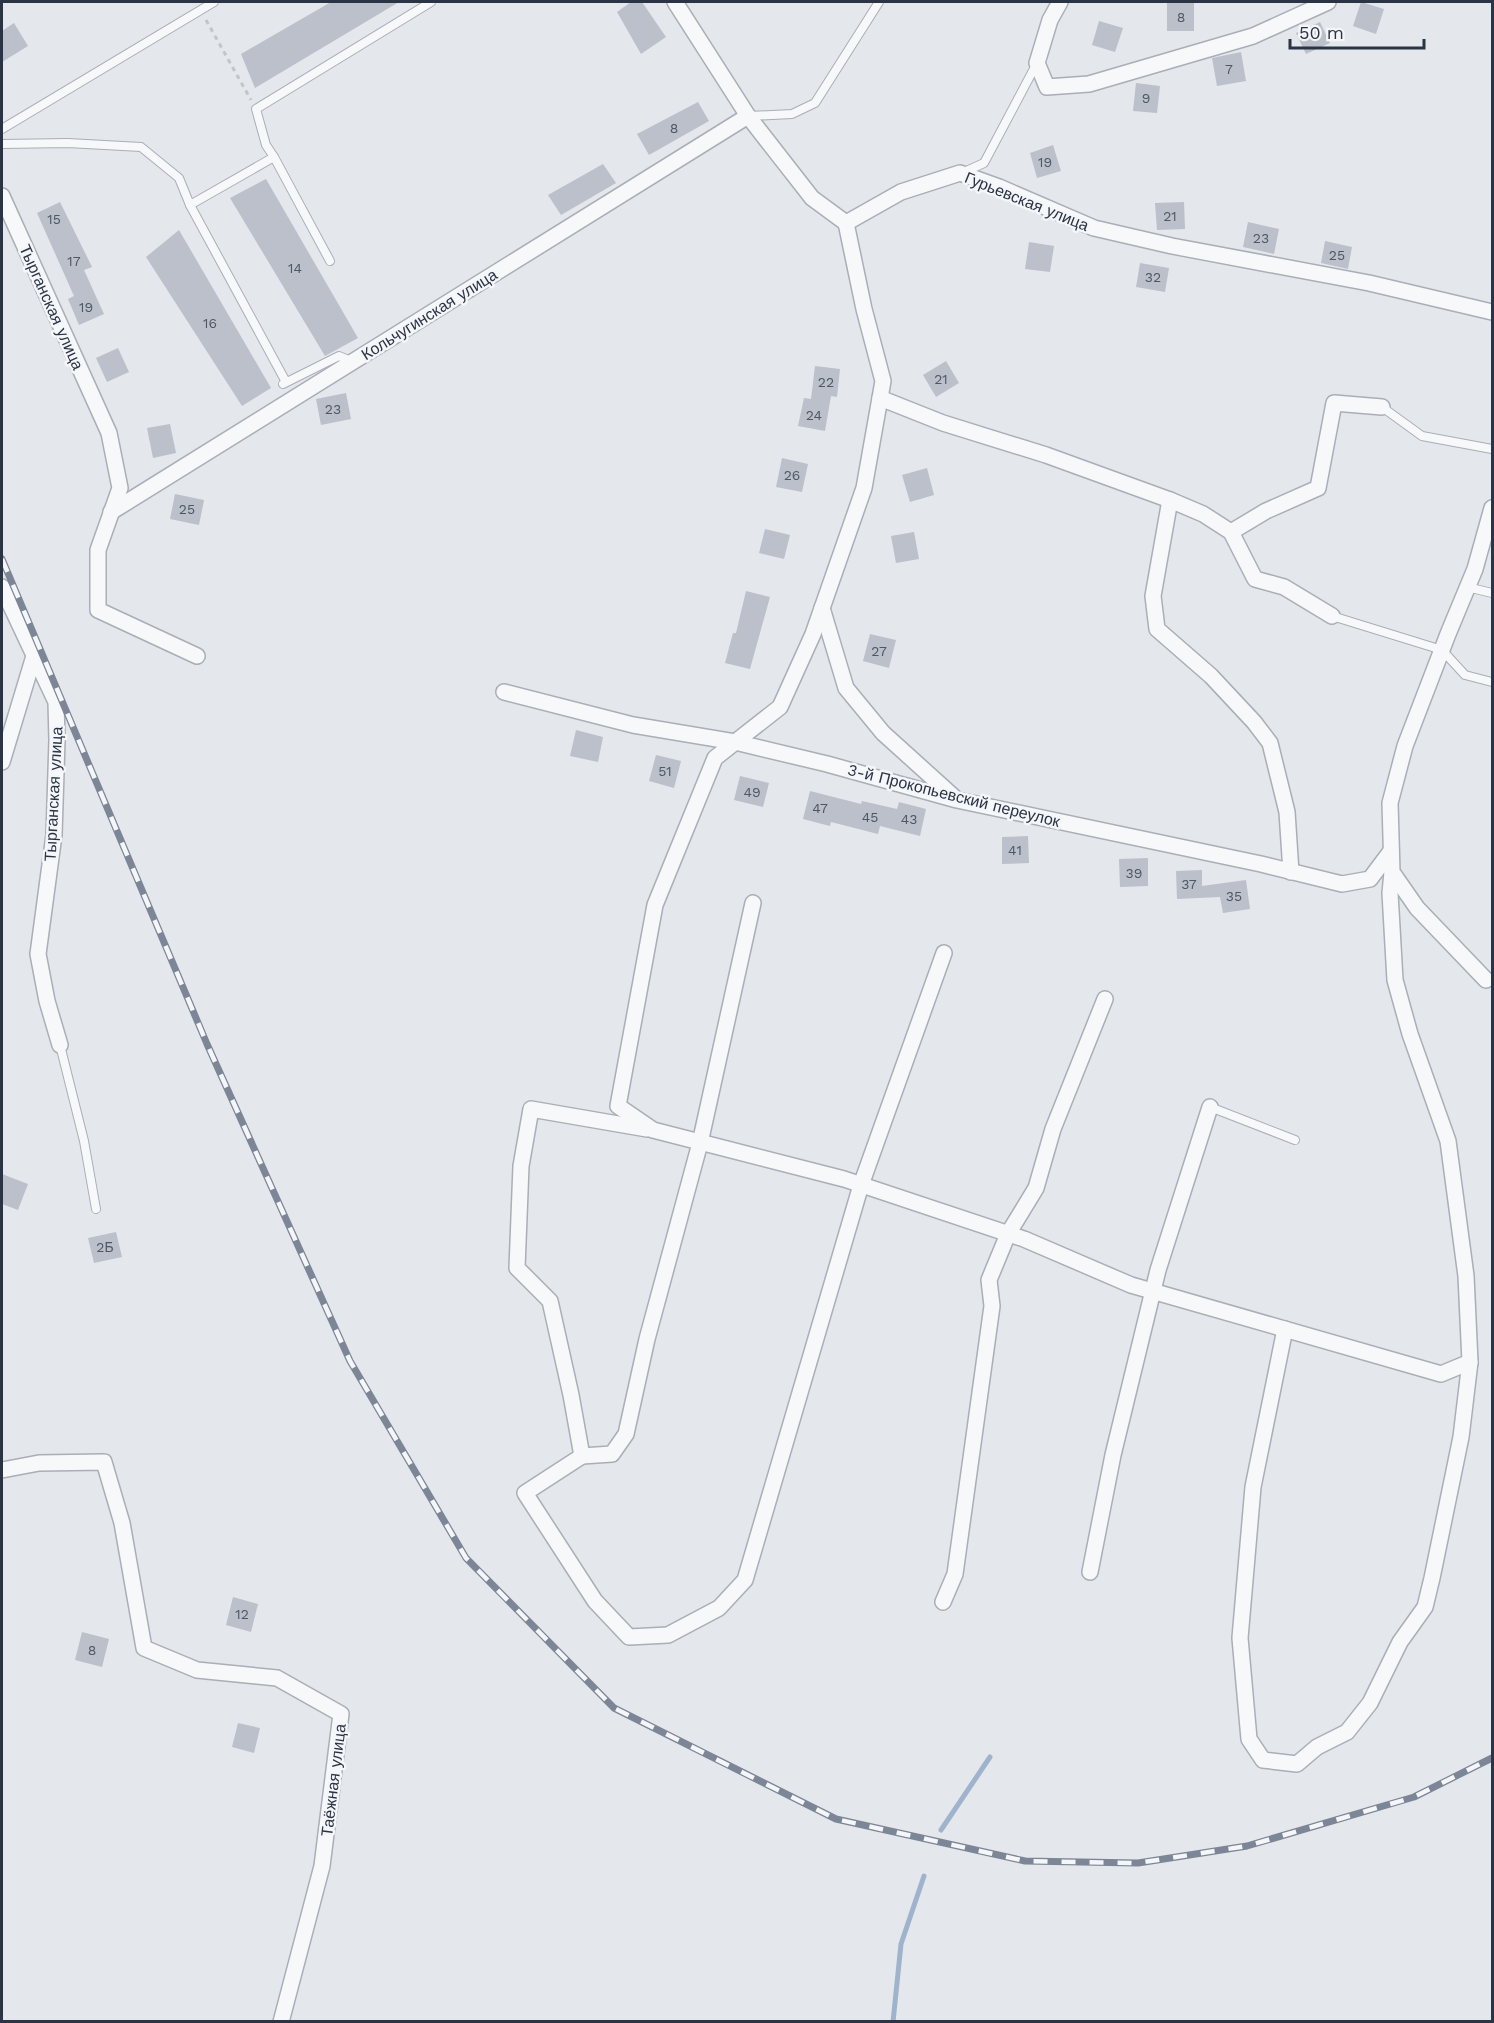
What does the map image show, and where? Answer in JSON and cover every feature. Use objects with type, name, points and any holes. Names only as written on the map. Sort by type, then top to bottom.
[{"type":"street","points":[[653,1130],[618,1106],[656,905],[715,758],[780,707],[813,634],[864,488],[883,381],[864,309],[846,223],[812,198],[748,116],[675,2]]},
{"type":"street","points":[[1060,2],[1050,20],[1037,63],[1047,87],[1089,84],[1253,36],[1328,2]]},
{"type":"street","name":"Кольчугинская улица","points":[[111,512],[748,116]]},
{"type":"street","name":"Гурьевская улица","points":[[846,223],[901,192],[960,173],[999,187],[1094,228],[1172,246],[1369,283],[1492,312]]},
{"type":"street","name":"Тырганская улица","points":[[2,196],[109,433],[120,488],[111,512]]},
{"type":"street","points":[[880,398],[943,423],[1046,455],[1203,514],[1231,532],[1255,579],[1284,587],[1332,616]]},
{"type":"street","points":[[1231,532],[1266,511],[1318,488],[1334,403],[1382,407]]},
{"type":"street","points":[[1170,500],[1153,596],[1156,629],[1212,676],[1270,743],[1287,812],[1291,872]]},
{"type":"street","points":[[1285,1329],[1253,1487],[1240,1638],[1249,1739],[1263,1760],[1297,1764],[1317,1747],[1347,1732],[1370,1703],[1400,1642],[1425,1607],[1461,1437],[1470,1362],[1466,1276],[1448,1142],[1410,1034],[1395,980],[1390,893],[1392,872],[1390,803],[1405,746],[1475,569],[1492,508]]},
{"type":"street","points":[[111,512],[98,550],[98,610],[197,656]]},
{"type":"street","name":"Тырганская улица","points":[[2,587],[56,702],[54,836],[38,954],[47,1001],[60,1045]]},
{"type":"street","points":[[822,608],[846,688],[883,733],[957,800]]},
{"type":"street","points":[[2,762],[34,656]]},
{"type":"street","name":"3-й Прокопьевский переулок","points":[[504,692],[633,725],[735,742],[827,764],[957,800],[1341,884],[1370,879],[1391,851]]},
{"type":"street","points":[[1392,872],[1417,908],[1486,980]]},
{"type":"street","points":[[753,903],[700,1143],[647,1339],[626,1434],[612,1454],[582,1456],[525,1493],[595,1601],[629,1636],[668,1635],[719,1608],[745,1580],[861,1185],[944,953]]},
{"type":"street","points":[[943,1602],[955,1574],[992,1306],[988,1280],[1008,1234],[1036,1188],[1053,1129],[1106,999]]},
{"type":"street","points":[[1090,1572],[1113,1455],[1158,1270],[1210,1107]]},
{"type":"street","points":[[582,1456],[550,1301],[517,1268],[520,1166],[531,1109],[653,1130],[861,1185],[1008,1234],[1131,1285],[1441,1374],[1470,1362]]},
{"type":"street","name":"Таёжная улица","points":[[2,1470],[39,1463],[104,1462],[122,1523],[144,1648],[197,1670],[278,1678],[341,1714],[322,1866],[281,2022]]},
{"type":"lane","points":[[2,129],[214,2]]},
{"type":"lane","points":[[330,261],[266,145],[256,110],[431,2]]},
{"type":"lane","points":[[748,116],[792,114],[815,103],[879,2]]},
{"type":"lane","points":[[960,173],[984,163],[1037,63]]},
{"type":"lane","points":[[2,144],[68,143],[141,147],[179,178],[190,205],[285,383],[339,356],[352,362]]},
{"type":"lane","points":[[190,205],[273,157]]},
{"type":"lane","points":[[1382,407],[1422,436],[1492,449]]},
{"type":"lane","points":[[1467,587],[1492,593]]},
{"type":"lane","points":[[1332,616],[1442,650],[1465,675],[1492,682]]},
{"type":"lane","points":[[60,1045],[84,1141],[96,1209]]},
{"type":"lane","points":[[1210,1107],[1295,1140]]},
{"type":"path","points":[[200,10],[256,110]]},
{"type":"building","points":[[331,2],[399,2],[255,88],[241,54]]},
{"type":"building","points":[[631,2],[642,2],[666,37],[641,54],[617,12]]},
{"type":"building","points":[[1167,2],[1194,2],[1194,31],[1167,31]]},
{"type":"building","points":[[1361,2],[1384,9],[1376,34],[1353,26]]},
{"type":"building","points":[[1099,21],[1123,28],[1115,52],[1092,45]]},
{"type":"building","points":[[1320,22],[1330,43],[1306,54],[1296,33]]},
{"type":"building","points":[[14,23],[28,46],[2,62],[2,31]]},
{"type":"building","points":[[1241,52],[1246,81],[1217,86],[1212,58]]},
{"type":"building","points":[[1136,83],[1160,86],[1157,113],[1133,111]]},
{"type":"building","points":[[698,102],[709,121],[649,155],[637,134]]},
{"type":"building","points":[[1053,145],[1061,171],[1037,178],[1030,153]]},
{"type":"building","points":[[603,164],[616,183],[561,215],[548,195]]},
{"type":"building","points":[[266,179],[358,338],[325,356],[230,198]]},
{"type":"building","points":[[60,202],[92,267],[84,270],[104,314],[79,325],[68,299],[74,296],[37,213]]},
{"type":"building","points":[[1184,202],[1185,229],[1157,230],[1155,203]]},
{"type":"building","points":[[1248,222],[1279,229],[1274,254],[1243,247]]},
{"type":"building","points":[[179,230],[271,388],[242,406],[146,257]]},
{"type":"building","points":[[1325,241],[1352,247],[1348,269],[1321,263]]},
{"type":"building","points":[[1029,242],[1054,246],[1050,272],[1025,269]]},
{"type":"building","points":[[1140,263],[1169,268],[1165,292],[1136,287]]},
{"type":"building","points":[[118,348],[129,372],[107,382],[96,358]]},
{"type":"building","points":[[946,361],[959,383],[936,397],[923,375]]},
{"type":"building","points":[[815,366],[840,369],[837,397],[831,396],[825,431],[798,426],[804,398],[811,399]]},
{"type":"building","points":[[346,393],[351,419],[321,425],[316,399]]},
{"type":"building","points":[[170,424],[176,453],[153,458],[147,428]]},
{"type":"building","points":[[782,458],[808,464],[802,492],[776,487]]},
{"type":"building","points":[[927,468],[934,495],[910,502],[902,475]]},
{"type":"building","points":[[175,494],[204,500],[199,525],[170,519]]},
{"type":"building","points":[[765,529],[790,535],[784,559],[759,553]]},
{"type":"building","points":[[914,532],[919,559],[896,563],[891,536]]},
{"type":"building","points":[[746,591],[770,597],[750,669],[725,663],[733,633],[736,633]]},
{"type":"building","points":[[870,634],[896,640],[889,668],[863,661]]},
{"type":"building","points":[[576,730],[603,737],[598,762],[570,756]]},
{"type":"building","points":[[656,755],[681,761],[674,788],[649,781]]},
{"type":"building","points":[[740,776],[769,783],[763,807],[734,800]]},
{"type":"building","points":[[810,791],[861,804],[862,801],[897,809],[899,802],[926,809],[920,836],[880,826],[878,834],[831,822],[830,826],[803,819]]},
{"type":"building","points":[[1028,836],[1029,863],[1002,864],[1002,837]]},
{"type":"building","points":[[1148,858],[1148,886],[1120,887],[1119,859]]},
{"type":"building","points":[[1202,870],[1202,886],[1246,880],[1250,909],[1223,913],[1220,897],[1177,899],[1176,871]]},
{"type":"building","points":[[2,1174],[28,1184],[18,1210],[2,1204]]},
{"type":"building","points":[[116,1232],[122,1257],[94,1263],[88,1238]]},
{"type":"building","points":[[233,1597],[258,1604],[251,1632],[226,1625]]},
{"type":"building","points":[[82,1632],[109,1639],[102,1667],[75,1660]]},
{"type":"building","points":[[238,1723],[260,1728],[254,1753],[232,1747]]},
{"type":"waterway","points":[[941,1830],[990,1757]]},
{"type":"waterway","points":[[893,2022],[901,1944],[924,1876]]},
{"type":"railway","points":[[2,559],[207,1044],[350,1361],[466,1558],[614,1708],[836,1819],[1025,1861],[1138,1863],[1247,1846],[1414,1797],[1492,1758]]}]
